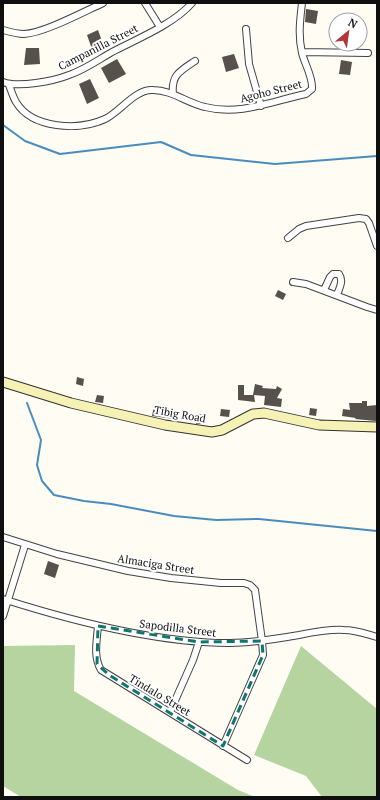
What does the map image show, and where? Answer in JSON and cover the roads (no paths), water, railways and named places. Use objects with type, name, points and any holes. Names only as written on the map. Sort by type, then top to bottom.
[{"type":"main road","name":"Tibig Road","points":[[3,382],[71,403],[165,424],[212,432],[222,430],[253,414],[264,413],[319,425],[377,427]]},
{"type":"street","points":[[3,30],[24,34],[39,32],[103,3]]},
{"type":"street","points":[[145,3],[160,27]]},
{"type":"street","name":"Campanilla Street","points":[[6,83],[42,82],[69,76],[160,27],[186,10],[192,3]]},
{"type":"street","name":"Agoho Street","points":[[6,83],[16,102],[27,114],[44,122],[62,126],[89,124],[105,119],[136,95],[153,90],[173,94],[204,107],[243,110],[306,94],[312,89],[313,83],[302,52],[299,35],[302,3]]},
{"type":"street","points":[[246,29],[249,64],[261,106]]},
{"type":"street","points":[[302,52],[368,53]]},
{"type":"street","points":[[173,94],[172,87],[174,79],[180,71],[195,61]]},
{"type":"street","points":[[288,238],[299,229],[306,226],[359,218],[366,219],[369,223],[377,246]]},
{"type":"street","points":[[324,290],[330,277],[333,274],[339,274],[342,281],[337,295]]},
{"type":"street","points":[[293,282],[306,284],[377,310]]},
{"type":"street","name":"Almaciga Street","points":[[3,537],[57,554],[128,571],[172,578],[221,583],[244,583],[250,585],[255,590],[263,655],[224,746]]},
{"type":"street","points":[[3,616],[5,600],[25,544]]},
{"type":"street","name":"Sapodilla Street","points":[[5,600],[98,626],[151,636],[199,642],[231,643],[262,641],[327,630],[361,632],[377,637]]},
{"type":"street","name":"Tindalo Street","points":[[98,626],[96,658],[101,670],[247,760]]},
{"type":"street","points":[[170,712],[193,660],[199,642]]},
{"type":"waterway","points":[[3,125],[25,141],[60,154],[161,142],[191,155],[275,164],[377,156]]},
{"type":"waterway","points":[[27,403],[41,440],[37,465],[42,481],[54,495],[174,516],[216,520],[259,519],[377,531]]}]
